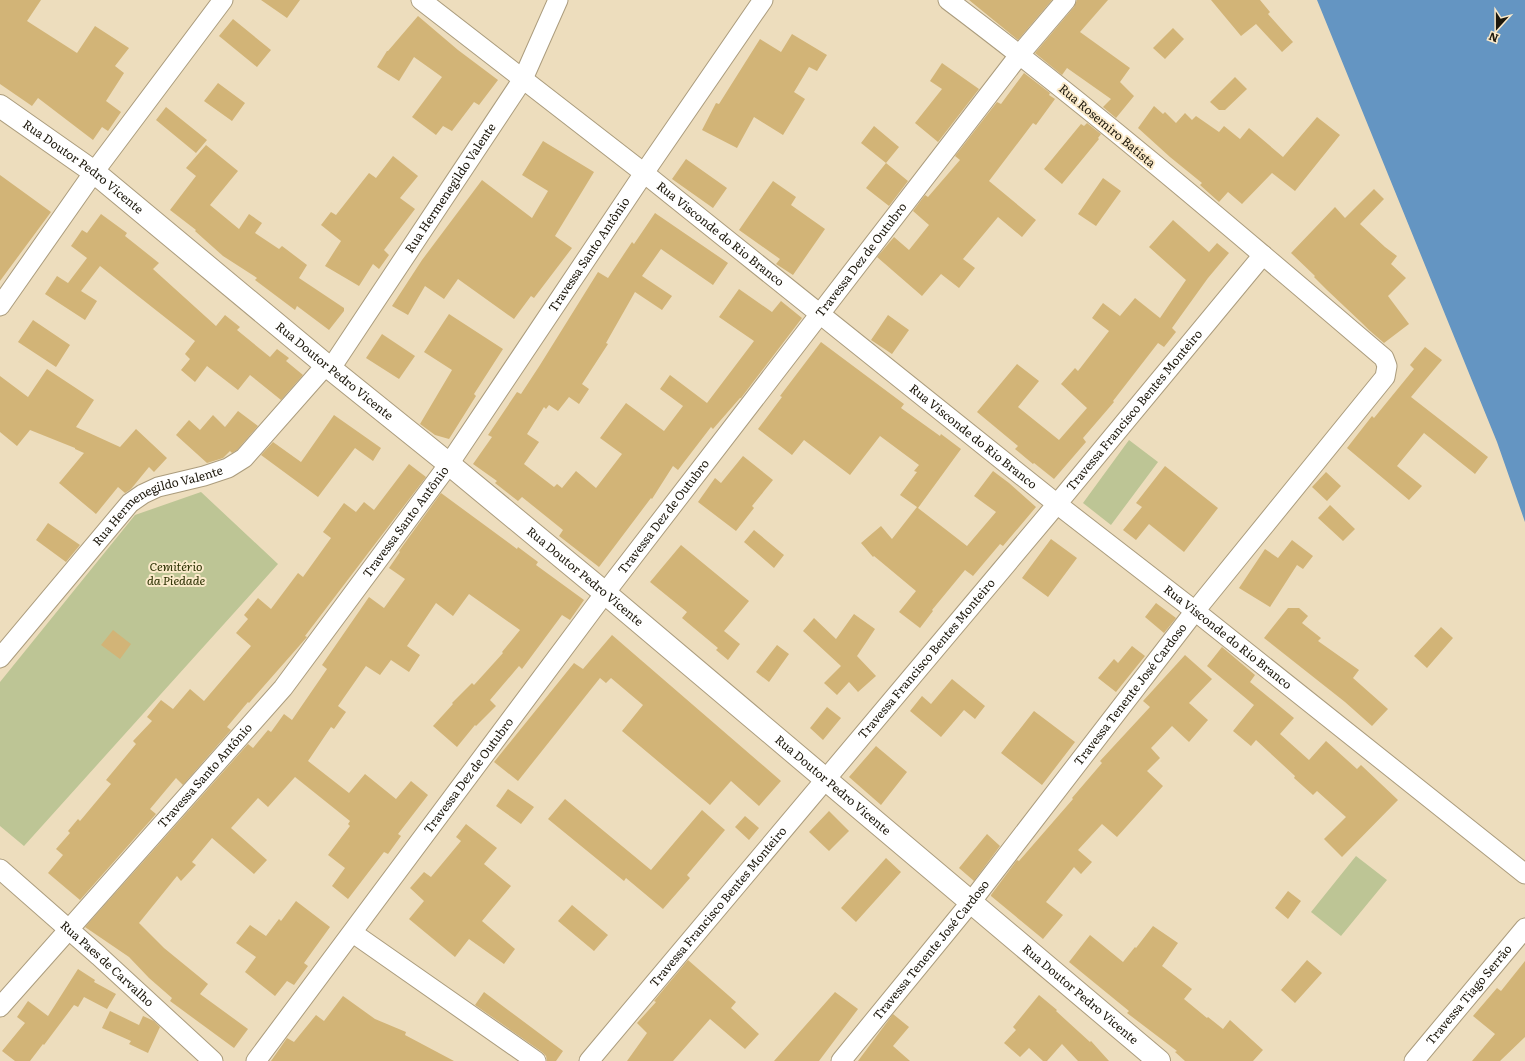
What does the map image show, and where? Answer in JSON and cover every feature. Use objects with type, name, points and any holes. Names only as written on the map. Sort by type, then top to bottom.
[{"type":"street","points":[[0,306],[94,172],[223,0]]},
{"type":"street","name":"Rua Visconde do Rio Branco","points":[[421,0],[644,173],[1056,504],[1195,611],[1525,874]]},
{"type":"street","name":"Rua Hermenegildo Valente","points":[[0,658],[130,503],[143,494],[158,487],[204,476],[228,468],[244,458],[328,367],[523,79],[558,0]]},
{"type":"street","name":"Travessa Santo Antônio","points":[[0,1007],[283,688],[449,464],[644,173],[763,0]]},
{"type":"street","name":"Rua Rosemiro Batista","points":[[948,0],[1020,54],[1263,255]]},
{"type":"street","name":"Travessa Dez de Outubro","points":[[256,1061],[605,593],[1020,54],[1066,0]]},
{"type":"street","name":"Rua Doutor Pedro Vicente","points":[[0,106],[94,172],[328,367],[449,464],[605,593],[1159,1061]]},
{"type":"street","name":"Travessa Francisco Bentes Monteiro","points":[[589,1061],[1263,255]]},
{"type":"street","name":"Travessa Tenente José Cardoso","points":[[841,1061],[971,902],[1195,611],[1385,377],[1388,366],[1384,358],[1263,255]]},
{"type":"street","name":"Rua Paes de Carvalho","points":[[0,869],[99,956],[213,1061]]},
{"type":"street","name":"Travessa Tiago Serrão","points":[[1414,1061],[1525,928]]},
{"type":"street","points":[[352,933],[536,1061]]},
{"type":"green space","points":[[1129,440],[1158,462],[1111,525],[1083,503]]},
{"type":"green space","name":"Cemitério da Piedade","points":[[201,492],[278,564],[24,846],[0,826],[0,682],[135,515]]},
{"type":"green space","points":[[1356,856],[1387,880],[1341,936],[1311,912]]},
{"type":"water","points":[[1317,0],[1525,0],[1525,522],[1497,442]]},
{"type":"building","points":[[0,0],[41,0],[27,21],[77,53],[95,26],[129,48],[115,66],[124,73],[106,101],[121,112],[108,131],[102,127],[93,140],[38,98],[32,106],[0,84]]},
{"type":"building","points":[[261,0],[300,0],[287,18]]},
{"type":"building","points":[[969,0],[1052,0],[1018,40]]},
{"type":"building","points":[[1077,0],[1108,0],[1080,32],[1130,68],[1120,82],[1134,96],[1116,118],[1103,107],[1111,99],[1067,68],[1062,75],[1035,53],[1074,7]]},
{"type":"building","points":[[1211,0],[1260,0],[1270,12],[1268,14],[1293,42],[1282,52],[1256,24],[1241,36]]},
{"type":"building","points":[[418,16],[458,50],[498,80],[479,105],[474,102],[452,131],[443,126],[436,135],[412,117],[442,77],[414,57],[399,81],[377,67],[387,51]]},
{"type":"building","points":[[233,19],[271,50],[257,67],[219,36]]},
{"type":"building","points":[[1173,28],[1184,39],[1165,59],[1153,48]]},
{"type":"building","points":[[792,34],[827,55],[817,71],[809,67],[794,92],[805,99],[783,135],[754,117],[737,148],[702,130],[716,103],[719,104],[760,39],[781,52]]},
{"type":"building","points":[[942,63],[979,89],[938,142],[915,123],[942,89],[930,81]]},
{"type":"building","points":[[1024,73],[1050,93],[1049,95],[1055,99],[1036,125],[1033,123],[989,181],[1036,220],[1022,237],[998,217],[963,259],[975,268],[959,288],[941,274],[922,296],[877,257],[894,237],[909,250],[929,225],[913,211],[925,195],[928,197],[960,160],[955,156],[997,102],[1001,104]]},
{"type":"building","points":[[1235,77],[1247,89],[1225,110],[1219,110],[1210,102]]},
{"type":"building","points":[[218,83],[245,103],[232,121],[204,101]]},
{"type":"building","points":[[1154,106],[1163,114],[1165,112],[1176,123],[1185,113],[1192,120],[1196,116],[1219,132],[1224,126],[1240,139],[1249,128],[1283,157],[1317,117],[1340,135],[1295,191],[1272,173],[1242,204],[1228,192],[1219,202],[1200,185],[1202,183],[1138,128]]},
{"type":"building","points":[[166,107],[207,140],[196,153],[156,120]]},
{"type":"building","points":[[1087,123],[1101,134],[1098,138],[1099,139],[1062,184],[1044,169],[1081,124],[1084,126]]},
{"type":"building","points":[[874,126],[899,147],[886,163],[861,143]]},
{"type":"building","points":[[543,141],[594,172],[555,236],[572,248],[534,298],[531,296],[514,319],[458,279],[444,299],[425,286],[408,315],[392,306],[422,260],[482,180],[532,218],[548,191],[522,175]]},
{"type":"building","points":[[206,145],[238,171],[210,205],[239,229],[249,214],[262,223],[255,233],[279,249],[282,246],[307,265],[299,278],[344,308],[344,311],[329,330],[297,306],[295,310],[255,280],[257,278],[223,256],[195,231],[196,230],[170,210],[196,176],[186,168]]},
{"type":"building","points":[[393,156],[418,176],[400,198],[415,209],[384,250],[389,255],[379,269],[373,264],[359,286],[325,266],[341,241],[321,225],[331,212],[336,215],[369,173],[376,178]]},
{"type":"building","points":[[686,159],[727,188],[713,208],[672,179]]},
{"type":"building","points":[[886,163],[908,181],[889,206],[866,188]]},
{"type":"building","points":[[0,175],[51,212],[0,281]]},
{"type":"building","points":[[1103,178],[1121,191],[1096,226],[1078,214]]},
{"type":"building","points":[[773,181],[796,197],[791,205],[825,229],[793,275],[776,264],[780,259],[739,230]]},
{"type":"building","points":[[1374,189],[1384,199],[1360,224],[1397,256],[1391,264],[1406,278],[1388,296],[1409,324],[1384,343],[1327,290],[1291,253],[1335,207],[1345,218]]},
{"type":"building","points":[[655,213],[728,263],[713,285],[661,249],[642,276],[672,296],[662,310],[635,292],[606,343],[608,344],[582,384],[589,389],[579,404],[569,397],[558,411],[549,405],[546,409],[544,407],[527,434],[539,442],[524,464],[554,487],[557,484],[562,488],[576,471],[596,488],[622,454],[600,438],[626,403],[664,431],[683,406],[660,389],[670,375],[707,403],[754,341],[719,317],[739,289],[772,312],[781,301],[802,318],[741,398],[713,429],[711,427],[678,470],[673,466],[652,499],[651,498],[599,567],[559,536],[563,530],[522,497],[518,501],[495,483],[497,481],[473,464],[492,437],[488,435],[517,392],[521,394],[598,272],[608,278],[632,242],[634,244]]},
{"type":"building","points":[[101,214],[127,233],[125,236],[159,263],[153,269],[216,326],[225,315],[240,327],[237,330],[270,357],[277,349],[289,358],[286,361],[303,375],[281,400],[250,375],[238,390],[207,366],[195,382],[181,370],[190,359],[185,354],[195,341],[100,266],[81,291],[97,301],[85,320],[45,294],[57,276],[68,283],[87,258],[71,246],[82,230],[87,233]]},
{"type":"building","points":[[1173,220],[1209,252],[1217,243],[1229,253],[1208,278],[1172,328],[1176,332],[1164,347],[1158,343],[1113,401],[1114,402],[1083,438],[1086,442],[1054,479],[1015,449],[1018,446],[977,412],[1017,364],[1039,381],[1018,407],[1059,440],[1087,408],[1061,384],[1075,368],[1078,371],[1109,331],[1092,318],[1103,303],[1120,316],[1135,298],[1160,318],[1186,280],[1149,247]]},
{"type":"building","points":[[449,314],[503,349],[474,394],[476,396],[449,439],[435,435],[420,424],[452,370],[424,352]]},
{"type":"building","points":[[888,315],[909,330],[892,354],[871,340]]},
{"type":"building","points":[[33,320],[70,345],[56,367],[18,342]]},
{"type":"building","points":[[382,334],[415,356],[399,379],[366,358]]},
{"type":"building","points":[[821,342],[904,404],[901,408],[961,449],[918,508],[967,546],[996,512],[974,496],[993,471],[1036,507],[1003,546],[1000,544],[973,576],[965,570],[932,610],[933,611],[920,628],[899,612],[916,591],[874,556],[873,557],[861,543],[881,526],[892,539],[917,507],[900,495],[917,472],[914,471],[919,465],[880,436],[850,475],[804,440],[792,455],[758,429],[782,397],[780,396]]},
{"type":"building","points":[[1425,347],[1442,360],[1411,397],[1488,457],[1475,474],[1424,433],[1397,466],[1422,486],[1409,500],[1347,448],[1372,416],[1374,418],[1414,369],[1410,365]]},
{"type":"building","points":[[47,369],[94,400],[76,427],[120,447],[136,429],[167,458],[154,472],[149,467],[131,489],[125,493],[118,487],[96,514],[59,483],[84,453],[30,430],[17,446],[0,432],[0,376],[28,397]]},
{"type":"building","points":[[238,411],[258,426],[237,450],[232,453],[230,451],[223,458],[207,463],[176,435],[189,420],[200,430],[213,415],[225,427]]},
{"type":"building","points":[[334,415],[381,448],[373,461],[355,448],[318,497],[261,455],[273,442],[301,462]]},
{"type":"building","points":[[743,456],[773,480],[752,506],[754,508],[736,531],[698,502],[715,478],[721,483]]},
{"type":"building","points":[[409,464],[426,477],[305,636],[307,637],[227,727],[231,730],[183,785],[176,778],[150,809],[156,814],[80,900],[48,873],[63,855],[56,849],[70,833],[68,831],[78,819],[80,821],[111,784],[106,780],[136,744],[133,741],[152,721],[147,717],[161,700],[173,709],[190,689],[204,701],[251,646],[236,633],[248,619],[244,615],[258,598],[271,609],[298,573],[303,577],[331,538],[323,532],[344,503],[356,512],[364,502],[374,510]]},
{"type":"building","points":[[1165,466],[1218,508],[1184,552],[1149,524],[1136,540],[1123,530],[1142,507],[1136,503]]},
{"type":"building","points":[[1326,472],[1341,486],[1327,501],[1312,487]]},
{"type":"building","points":[[441,493],[517,549],[518,547],[538,562],[536,565],[584,600],[570,620],[562,615],[522,669],[519,666],[490,700],[496,706],[476,726],[475,725],[457,747],[433,726],[453,704],[452,703],[472,683],[474,685],[503,653],[502,652],[520,630],[469,594],[453,616],[436,603],[407,646],[420,655],[409,672],[391,660],[380,675],[366,666],[338,706],[346,712],[334,729],[331,727],[308,761],[349,793],[365,774],[396,799],[411,781],[428,795],[398,834],[401,836],[388,854],[384,852],[348,899],[332,886],[345,868],[328,855],[350,826],[348,824],[350,821],[295,777],[268,807],[258,798],[231,828],[267,860],[254,874],[212,838],[192,862],[196,865],[181,881],[177,876],[139,923],[164,948],[208,984],[200,994],[248,1029],[234,1048],[170,1001],[172,998],[149,978],[129,957],[85,927],[248,744],[253,748],[268,730],[271,732],[284,714],[292,720],[327,669],[322,665],[369,597],[384,608],[405,579],[389,568],[400,552],[399,551]]},
{"type":"building","points":[[1330,505],[1355,529],[1343,541],[1318,518]]},
{"type":"building","points":[[48,523],[80,545],[66,562],[36,540]]},
{"type":"building","points":[[754,530],[784,555],[774,568],[744,542]]},
{"type":"building","points":[[1051,539],[1077,558],[1048,597],[1022,578]]},
{"type":"building","points":[[1292,540],[1313,556],[1303,569],[1297,565],[1270,607],[1239,588],[1265,549],[1278,558]]},
{"type":"building","points":[[681,545],[749,601],[724,631],[740,644],[728,660],[716,650],[718,648],[682,618],[687,612],[650,582]]},
{"type":"building","points":[[1156,603],[1176,618],[1164,633],[1145,617]]},
{"type":"building","points":[[1288,608],[1299,608],[1308,616],[1302,623],[1321,638],[1318,641],[1359,670],[1353,678],[1388,709],[1372,726],[1345,702],[1264,638]]},
{"type":"building","points":[[854,614],[875,629],[857,656],[876,676],[858,692],[849,682],[837,695],[824,683],[841,666],[803,631],[814,618],[836,639]]},
{"type":"building","points":[[1441,627],[1453,638],[1427,668],[1414,656]]},
{"type":"building","points":[[113,630],[131,644],[120,659],[101,645]]},
{"type":"building","points":[[612,635],[781,781],[759,806],[731,781],[710,805],[622,731],[643,705],[611,678],[606,683],[600,678],[518,781],[494,762],[574,663],[583,669]]},
{"type":"building","points":[[777,645],[789,654],[769,682],[756,672]]},
{"type":"building","points":[[1132,646],[1145,656],[1116,692],[1098,678],[1114,659],[1118,663]]},
{"type":"building","points":[[1222,647],[1255,675],[1250,682],[1294,718],[1280,734],[1309,760],[1326,741],[1357,769],[1361,765],[1398,800],[1342,857],[1324,839],[1346,817],[1317,791],[1313,795],[1256,740],[1251,746],[1233,731],[1254,705],[1207,666]]},
{"type":"building","points":[[1185,655],[1212,679],[1189,703],[1208,720],[1189,742],[1172,726],[1151,748],[1160,758],[1147,771],[1163,786],[1117,837],[1102,824],[1078,850],[1092,862],[1081,874],[1074,867],[1046,902],[1063,915],[1043,939],[991,895],[1017,860],[1019,861],[1073,799],[1072,798],[1102,763],[1100,761],[1150,707],[1143,701]]},
{"type":"building","points":[[952,679],[985,706],[975,719],[964,710],[941,737],[910,711],[922,696],[931,704]]},
{"type":"building","points":[[827,707],[841,718],[823,740],[810,728]]},
{"type":"building","points":[[1034,711],[1075,742],[1042,785],[1001,753]]},
{"type":"building","points":[[876,746],[907,772],[881,805],[849,777]]},
{"type":"building","points":[[508,789],[534,807],[521,824],[496,806]]},
{"type":"building","points":[[565,799],[651,870],[702,810],[725,830],[687,875],[690,878],[663,909],[626,878],[624,881],[548,819]]},
{"type":"building","points":[[829,811],[849,831],[829,851],[809,832]]},
{"type":"building","points":[[745,816],[759,828],[749,840],[735,827]]},
{"type":"building","points":[[466,824],[497,848],[484,864],[511,886],[482,921],[515,949],[504,964],[469,939],[455,957],[409,919],[424,901],[410,888],[424,872],[431,877],[461,841],[456,837]]},
{"type":"building","points":[[987,834],[1000,846],[974,881],[959,868]]},
{"type":"building","points":[[886,858],[901,872],[856,922],[841,908]]},
{"type":"building","points":[[1288,891],[1301,901],[1288,919],[1275,908]]},
{"type":"building","points":[[296,901],[330,927],[304,963],[308,966],[294,985],[287,981],[275,996],[245,972],[256,957],[236,943],[250,925],[266,936],[279,919],[281,921]]},
{"type":"building","points":[[572,905],[608,935],[594,951],[558,921]]},
{"type":"building","points":[[1153,926],[1178,943],[1162,966],[1192,989],[1184,999],[1223,1029],[1230,1020],[1263,1050],[1253,1061],[1185,1061],[1175,1052],[1177,1051],[1127,1013],[1129,1011],[1069,962],[1090,935],[1123,962]]},
{"type":"building","points":[[688,960],[736,1002],[731,1008],[759,1034],[745,1049],[710,1019],[673,1061],[627,1061],[647,1033],[637,1023],[656,1002],[654,1001]]},
{"type":"building","points":[[1307,960],[1322,973],[1295,1003],[1281,990]]},
{"type":"building","points":[[1525,961],[1525,1037],[1500,1061],[1472,1061],[1495,1034],[1473,1016],[1497,988],[1501,991]]},
{"type":"building","points":[[78,969],[95,980],[94,982],[116,994],[107,1009],[84,997],[78,1007],[74,1005],[30,1061],[15,1061],[2,1051],[25,1023],[17,1017],[28,1001],[48,1016]]},
{"type":"building","points":[[484,992],[563,1051],[556,1061],[547,1061],[546,1056],[542,1052],[475,1005]]},
{"type":"building","points":[[835,992],[858,1009],[819,1061],[774,1061]]},
{"type":"building","points":[[1039,995],[1090,1042],[1091,1041],[1109,1061],[1078,1061],[1062,1044],[1047,1061],[1043,1061],[1029,1048],[1020,1057],[1004,1043],[1016,1030],[1013,1027]]},
{"type":"building","points":[[343,996],[375,1019],[406,1032],[405,1035],[454,1061],[271,1061],[287,1038],[294,1042],[316,1015],[324,1021]]},
{"type":"building","points":[[110,1011],[139,1025],[143,1016],[154,1021],[160,1027],[148,1053],[129,1044],[131,1041],[102,1028]]},
{"type":"building","points":[[893,1014],[909,1027],[893,1046],[910,1061],[858,1061]]}]
